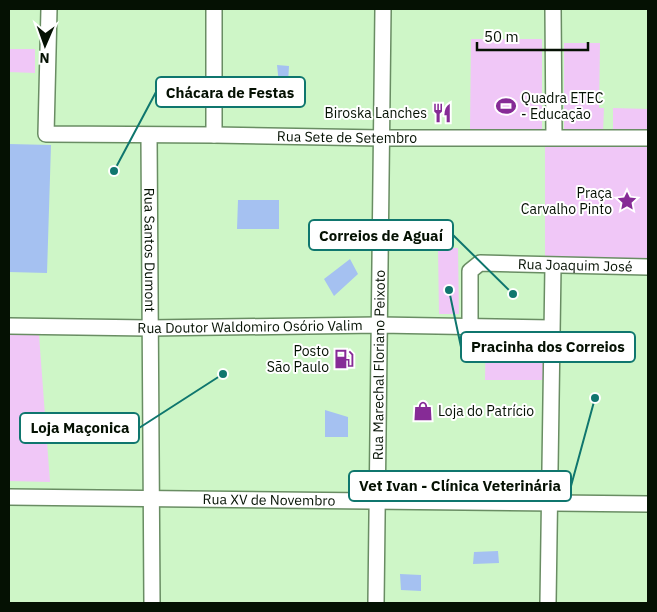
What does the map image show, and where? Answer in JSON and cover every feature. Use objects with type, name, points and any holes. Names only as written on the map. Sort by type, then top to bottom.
[{"type":"street","name":"Rua Sete de Setembro","points":[[49,9],[46,134],[381,138],[648,138]]},
{"type":"street","points":[[214,9],[214,135]]},
{"type":"street","name":"Rua Marechal Floriano Peixoto","points":[[376,603],[383,9]]},
{"type":"street","points":[[553,9],[554,137]]},
{"type":"street","name":"Rua Santos Dumont","points":[[149,136],[152,603]]},
{"type":"street","name":"Rua Joaquim José","points":[[470,327],[470,271],[480,263],[648,267]]},
{"type":"street","points":[[548,603],[553,266]]},
{"type":"street","name":"Rua Doutor Waldomiro Osório Valim","points":[[9,326],[149,328],[379,325],[551,328]]},
{"type":"street","name":"Rua XV de Novembro","points":[[9,496],[648,504]]},
{"type":"shaded area","name":"Quadra ETEC - Educação","points":[[471,39],[542,39],[542,129],[470,129]]},
{"type":"shaded area","points":[[564,43],[600,43],[599,108],[604,108],[603,132],[564,132]]},
{"type":"shaded area","points":[[9,49],[35,49],[35,73],[9,72]]},
{"type":"shaded area","points":[[613,108],[648,109],[648,132],[613,132]]},
{"type":"shaded area","points":[[545,137],[648,138],[648,267],[545,266]]},
{"type":"shaded area","points":[[438,248],[458,248],[459,314],[439,314]]},
{"type":"shaded area","points":[[486,327],[551,328],[550,380],[485,380]]},
{"type":"shaded area","points":[[9,335],[39,335],[50,482],[9,481]]},
{"type":"water","points":[[277,65],[289,66],[288,84],[279,84]]},
{"type":"water","points":[[9,144],[51,145],[47,273],[9,272]]},
{"type":"water","points":[[238,200],[279,200],[279,229],[237,229]]},
{"type":"water","points":[[350,259],[358,274],[334,296],[324,279]]},
{"type":"water","points":[[325,410],[348,417],[348,437],[325,437]]},
{"type":"water","points":[[498,551],[499,563],[473,564],[474,552]]},
{"type":"water","points":[[400,574],[421,575],[421,591],[401,590]]},
{"type":"place","name":"Quadra ETEC - Educação","points":[[506,106]]},
{"type":"place","name":"Biroska Lanches","points":[[442,113]]},
{"type":"place","name":"Chácara de Festas","points":[[114,171]]},
{"type":"place","name":"Praça Carvalho Pinto","points":[[627,201]]},
{"type":"place","name":"Pracinha dos Correios","points":[[449,290]]},
{"type":"place","name":"Correios de Aguaí","points":[[513,294]]},
{"type":"place","name":"Posto São Paulo","points":[[344,359]]},
{"type":"place","name":"Loja Maçonica","points":[[223,374]]},
{"type":"place","name":"Vet Ivan - Clínica Veterinária","points":[[595,398]]},
{"type":"place","name":"Loja do Patrício","points":[[423,411]]}]
